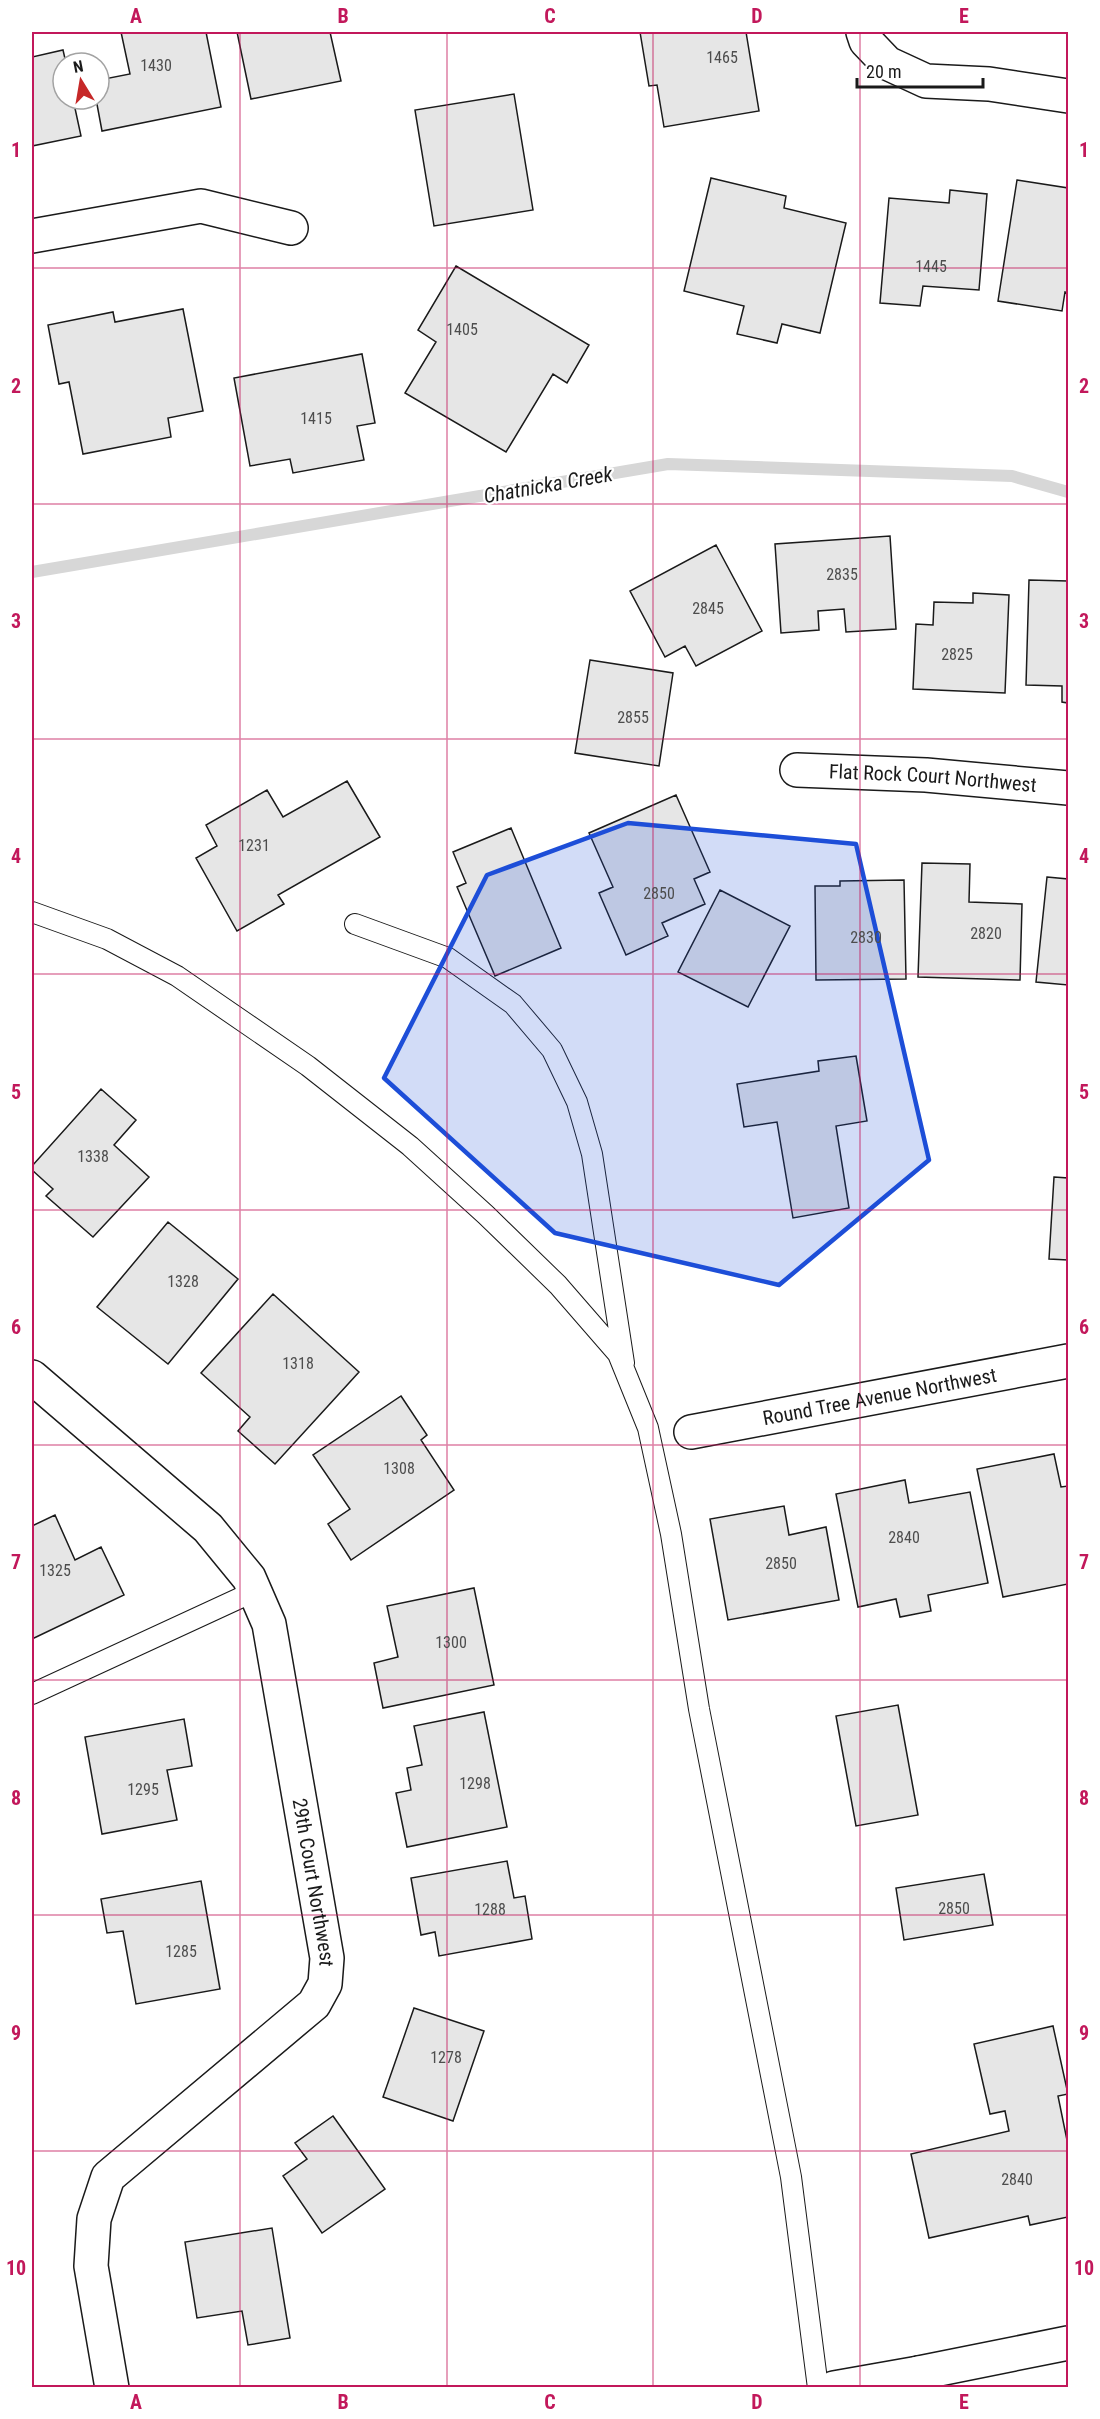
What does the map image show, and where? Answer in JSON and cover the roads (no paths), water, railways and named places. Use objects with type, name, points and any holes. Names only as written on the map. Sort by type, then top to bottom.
[{"type":"street","points":[[863,32],[866,41],[887,63],[926,81],[989,84],[1068,96]]},
{"type":"street","points":[[32,236],[201,206],[291,228]]},
{"type":"street","name":"Flat Rock Court Northwest","points":[[797,770],[926,775],[1068,788]]},
{"type":"street","name":"Round Tree Avenue Northwest","points":[[691,1432],[1068,1361]]},
{"type":"street","name":"29th Court Northwest","points":[[32,1377],[208,1528],[249,1578],[268,1624],[327,1958],[325,1984],[314,2004],[108,2177],[94,2219],[91,2266],[112,2388]]},
{"type":"street","points":[[834,2388],[920,2380],[1068,2343]]},
{"type":"lane","points":[[32,912],[107,939],[177,976],[308,1066],[410,1146],[494,1223],[558,1285],[618,1354],[648,1428],[671,1534],[699,1709],[791,2177],[818,2388]]},
{"type":"lane","points":[[355,924],[448,958],[513,1004],[552,1050],[577,1102],[592,1154],[616,1295],[625,1371]]},
{"type":"lane","points":[[32,1694],[255,1591]]},
{"type":"waterway","name":"Chatnicka Creek","points":[[32,572],[668,464],[1012,476],[1068,492]]}]
